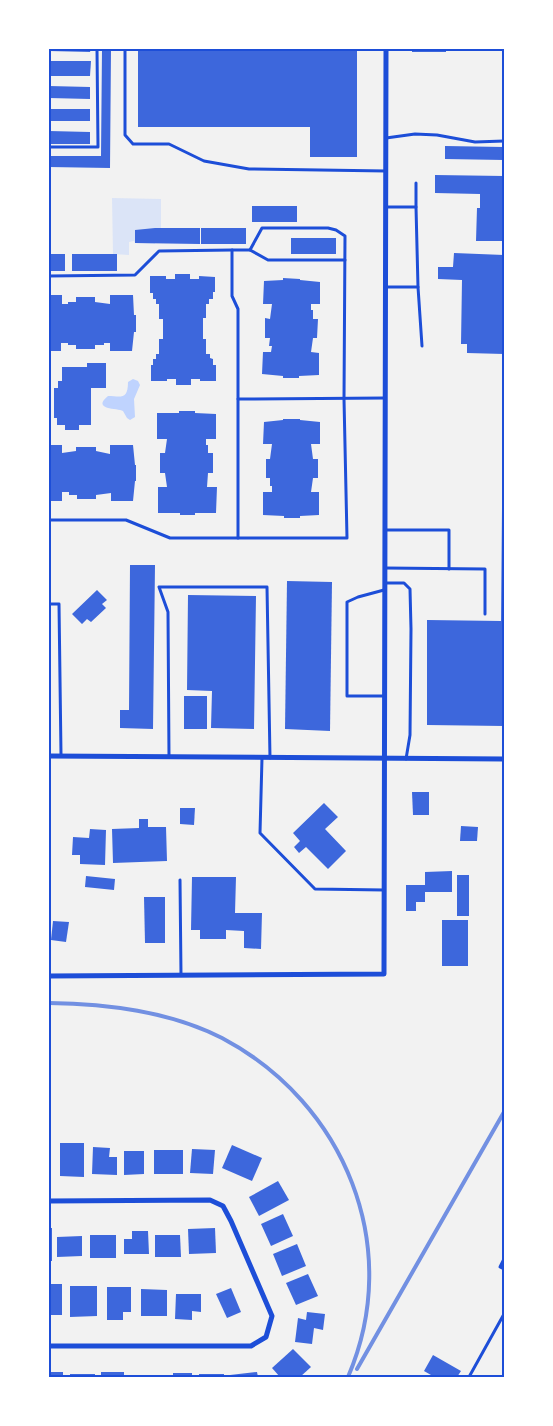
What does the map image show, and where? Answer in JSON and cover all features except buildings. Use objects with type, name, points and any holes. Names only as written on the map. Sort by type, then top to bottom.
[{"type":"street","points":[[49,976],[384,974],[386,49]]},
{"type":"street","points":[[49,756],[504,759]]},
{"type":"street","points":[[49,1200],[210,1200],[222,1206],[231,1221],[272,1316],[266,1336],[251,1346],[49,1346]]},
{"type":"lane","points":[[49,147],[98,147],[97,49]]},
{"type":"lane","points":[[125,49],[125,135],[134,144],[170,144],[204,162],[249,169],[386,171]]},
{"type":"lane","points":[[386,138],[415,134],[437,135],[475,142],[504,141]]},
{"type":"lane","points":[[416,183],[418,287],[422,346]]},
{"type":"lane","points":[[386,207],[416,207]]},
{"type":"lane","points":[[49,520],[126,520],[170,538],[347,538],[344,399],[345,236],[336,230],[328,228],[262,228],[250,250]]},
{"type":"lane","points":[[232,250],[232,296],[238,309],[238,538]]},
{"type":"lane","points":[[49,276],[135,275],[159,251],[250,250],[268,260],[345,260]]},
{"type":"lane","points":[[385,287],[418,287]]},
{"type":"lane","points":[[238,399],[385,398]]},
{"type":"lane","points":[[384,530],[449,530],[449,569]]},
{"type":"lane","points":[[384,568],[486,569],[485,614]]},
{"type":"lane","points":[[384,583],[404,583],[410,589],[410,735],[406,759]]},
{"type":"lane","points":[[169,757],[168,612],[159,587],[267,587],[270,758]]},
{"type":"lane","points":[[384,590],[347,602],[347,696],[384,696]]},
{"type":"lane","points":[[49,604],[59,604],[61,756]]},
{"type":"lane","points":[[262,758],[260,833],[315,889],[384,890]]},
{"type":"lane","points":[[180,880],[182,975]]},
{"type":"lane","points":[[504,1259],[500,1267],[504,1269]]},
{"type":"lane","points":[[469,1377],[504,1314]]},
{"type":"shaded area","points":[[112,198],[161,199],[161,228],[155,228],[155,244],[129,242],[129,255],[113,254]]},
{"type":"water","points":[[133,379],[138,381],[140,385],[134,399],[135,417],[130,420],[123,411],[107,408],[102,404],[108,396],[120,397],[125,395],[128,382]]},
{"type":"railway","points":[[49,1003],[115,1007],[159,1015],[202,1029],[222,1038],[265,1066],[301,1100],[331,1140],[352,1183],[365,1230],[369,1278],[364,1328],[348,1377]]},
{"type":"railway","points":[[357,1369],[504,1112]]}]
